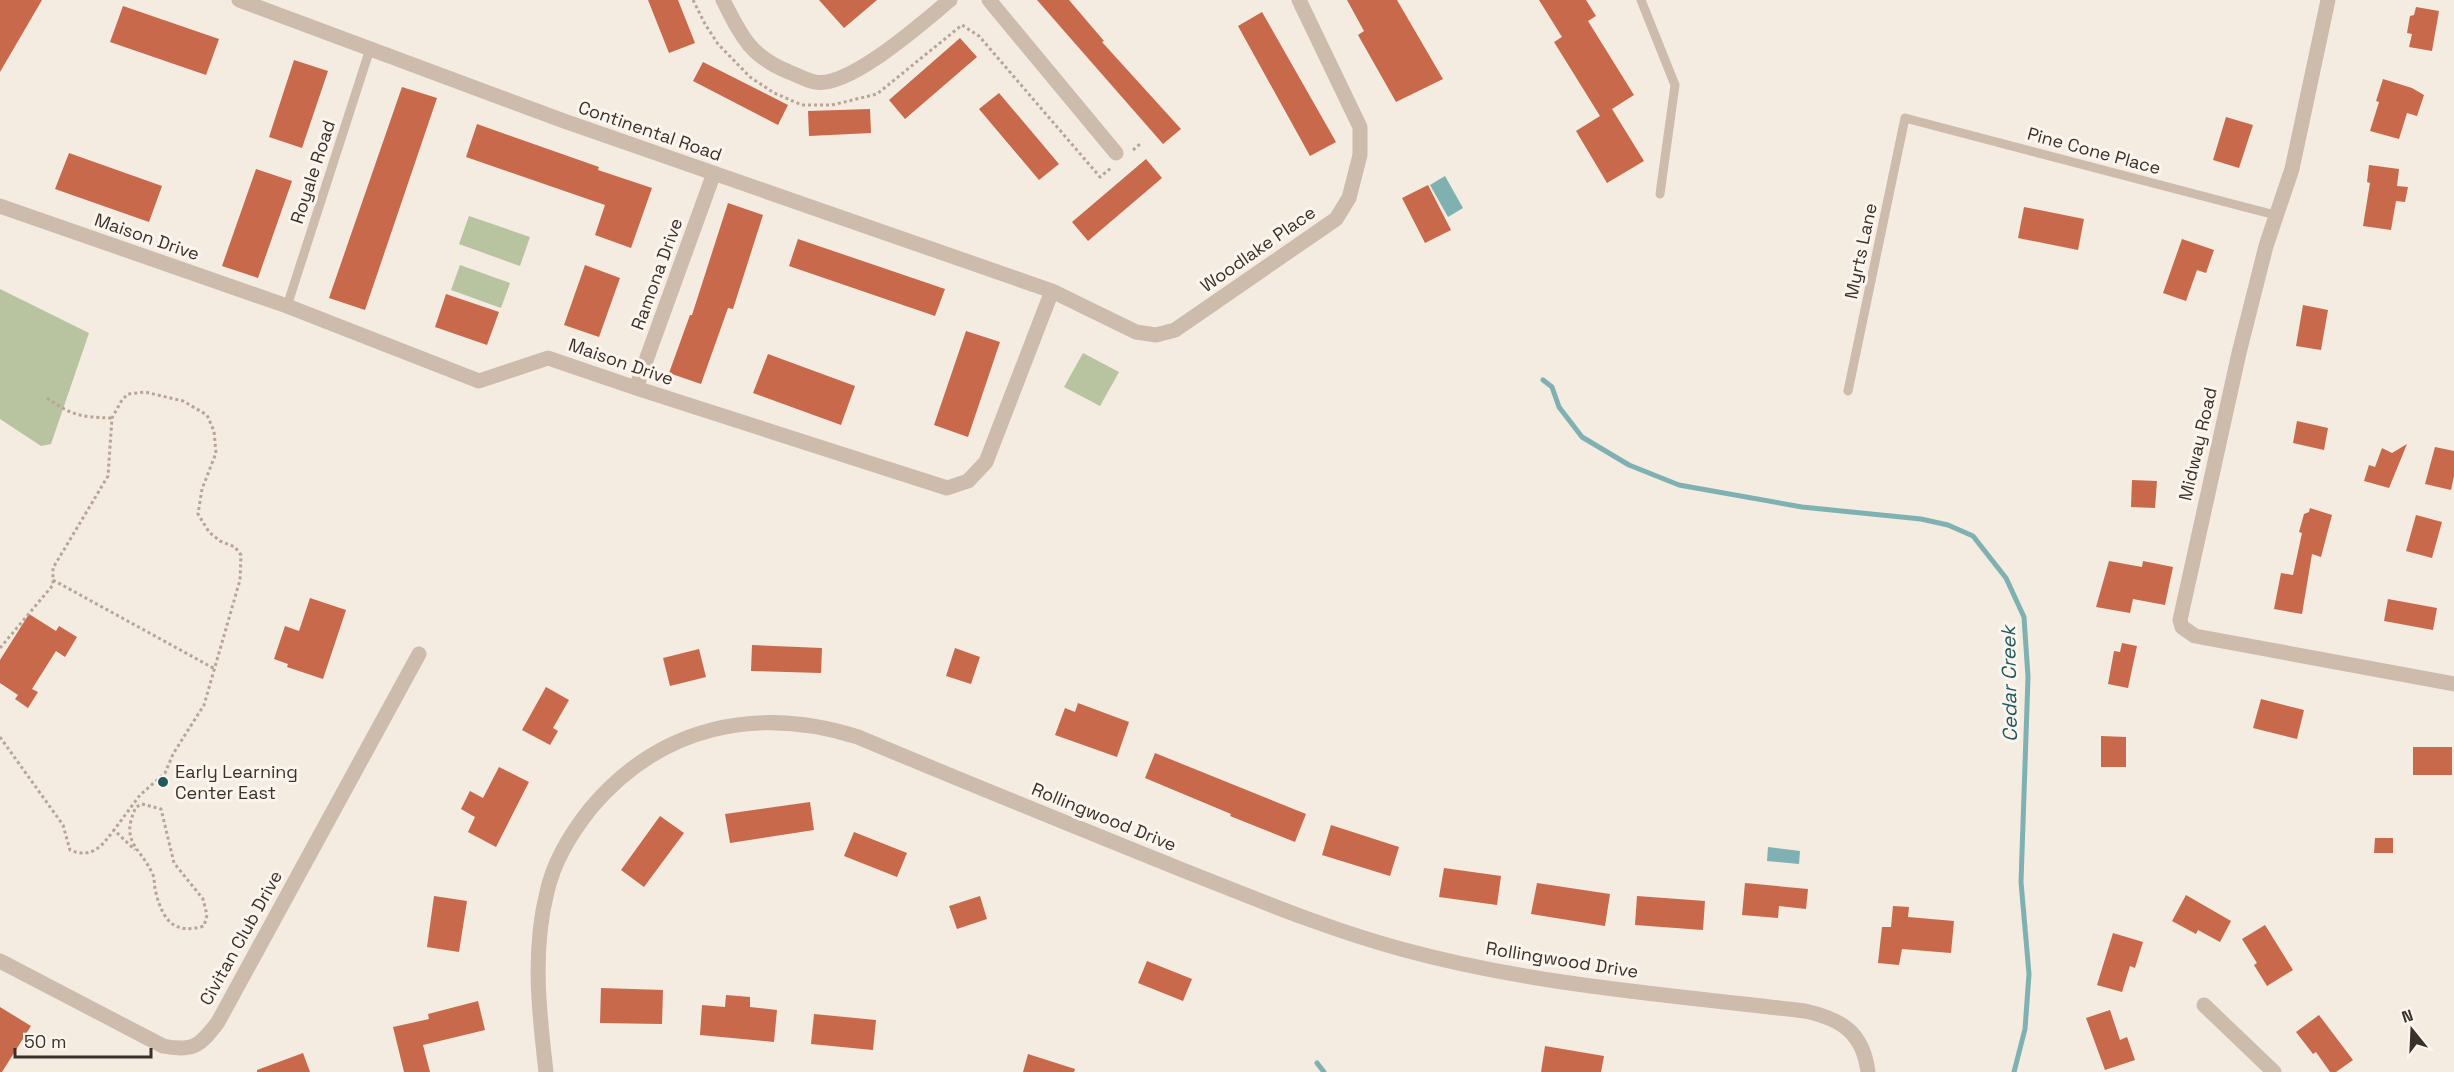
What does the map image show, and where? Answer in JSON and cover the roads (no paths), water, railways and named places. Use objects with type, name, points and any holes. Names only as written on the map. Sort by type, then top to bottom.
[{"type":"street","name":"Continental Road","points":[[238,0],[564,121],[1052,291]]},
{"type":"street","points":[[723,0],[740,36],[770,64],[817,82],[846,76],[893,46],[950,0]]},
{"type":"street","points":[[989,0],[1120,157]]},
{"type":"street","name":"Woodlake Place","points":[[1052,291],[1136,332],[1156,335],[1175,330],[1336,219],[1349,198],[1360,155],[1360,127],[1299,0]]},
{"type":"street","name":"Midway Road","points":[[2328,0],[2292,169],[2275,215],[2239,353],[2180,612],[2182,627],[2195,636],[2454,684]]},
{"type":"street","name":"Ramona Drive","points":[[636,388],[714,173]]},
{"type":"street","name":"Maison Drive","points":[[0,206],[287,306],[479,381],[548,358],[947,488],[968,482],[986,462],[1052,291]]},
{"type":"street","name":"Civitan Club Drive","points":[[0,961],[163,1046],[178,1049],[192,1048],[204,1039],[218,1022],[419,654]]},
{"type":"street","name":"Rollingwood Drive","points":[[546,1072],[539,1014],[538,968],[541,924],[547,891],[557,864],[577,825],[603,794],[632,768],[663,748],[692,735],[717,728],[769,723],[804,724],[858,737],[1055,819],[1284,910],[1402,949],[1552,980],[1824,1015],[1839,1022],[1853,1033],[1861,1046],[1868,1072]]},
{"type":"street","points":[[2204,1005],[2274,1072]]},
{"type":"lane","points":[[1644,2],[1675,85],[1660,194]]},
{"type":"lane","name":"Royale Road","points":[[287,306],[370,49]]},
{"type":"lane","name":"Pine Cone Place","points":[[1905,118],[2275,215]]},
{"type":"lane","name":"Myrts Lane","points":[[1848,391],[1905,118]]},
{"type":"water","points":[[1445,176],[1463,208],[1448,217],[1430,185]]},
{"type":"water","points":[[1768,847],[1800,851],[1799,864],[1767,861]]},
{"type":"waterway","name":"Cedar Creek","points":[[1543,380],[1552,387],[1559,407],[1582,437],[1629,465],[1679,485],[1802,507],[1921,519],[1948,525],[1973,536],[2006,578],[2024,617],[2028,677],[2021,882],[2029,974],[2025,1029],[2014,1072]]},
{"type":"waterway","points":[[1317,1063],[1324,1072]]},
{"type":"place","name":"Early Learning Center East","points":[[163,782]]}]
